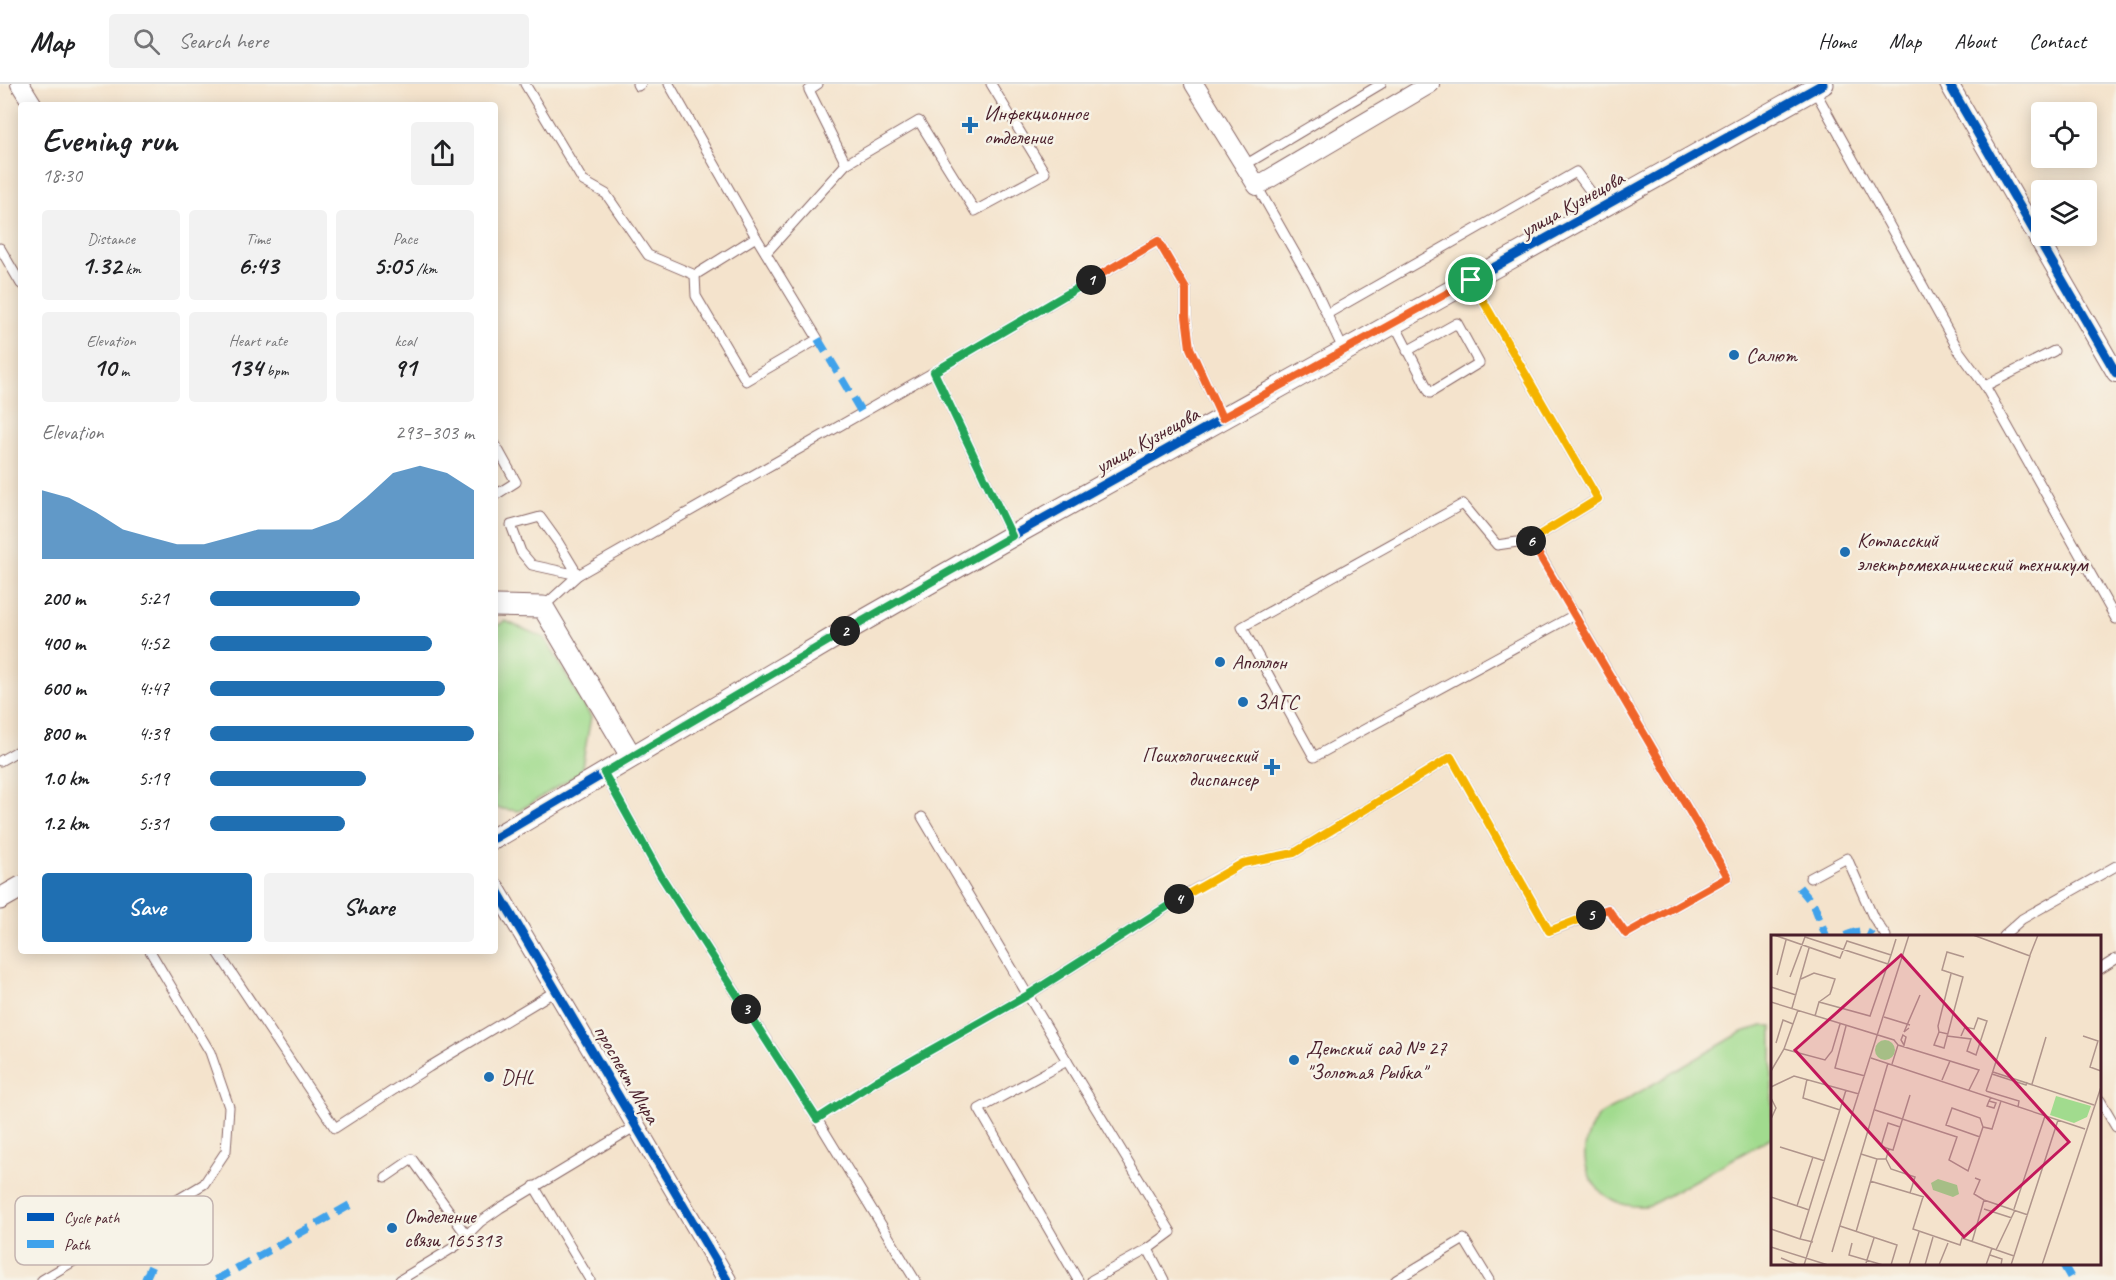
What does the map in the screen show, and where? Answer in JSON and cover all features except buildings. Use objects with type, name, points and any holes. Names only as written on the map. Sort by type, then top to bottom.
[{"type":"street","points":[[20,84],[31,102]]},
{"type":"street","points":[[1194,84],[1257,186],[1430,84]]},
{"type":"street","points":[[1949,84],[2116,373]]},
{"type":"street","name":"улица Кузнецова","points":[[498,836],[631,756],[1012,536],[1818,86]]},
{"type":"street","points":[[498,606],[543,607],[631,756]]},
{"type":"street","points":[[0,899],[18,889]]},
{"type":"street","name":"проспект Мира","points":[[498,892],[728,1280]]},
{"type":"lane","points":[[525,84],[583,181],[606,194],[648,255],[695,275]]},
{"type":"lane","points":[[669,84],[756,237],[818,339],[746,381],[696,296],[695,275]]},
{"type":"lane","points":[[818,84],[809,90],[846,164]]},
{"type":"lane","points":[[766,253],[846,164],[919,121],[975,211],[1045,173],[991,84]]},
{"type":"lane","points":[[1245,165],[1381,84]]},
{"type":"lane","points":[[1818,86],[1959,351],[1985,386],[2116,619]]},
{"type":"lane","points":[[1327,314],[1576,172],[1603,208]]},
{"type":"lane","points":[[1257,186],[1312,283],[1344,352]]},
{"type":"lane","points":[[695,275],[756,237]]},
{"type":"lane","points":[[543,607],[578,575],[1158,241],[1186,289],[1186,316],[1190,348],[1222,418]]},
{"type":"lane","points":[[0,248],[18,279]]},
{"type":"lane","points":[[1471,280],[1598,499],[1531,540],[1497,545],[1463,504],[1242,627],[1314,757],[1576,614]]},
{"type":"lane","points":[[1394,323],[1407,351],[1430,393],[1479,363],[1457,323],[1407,351]]},
{"type":"lane","points":[[1985,386],[2054,351]]},
{"type":"lane","points":[[934,372],[1012,536]]},
{"type":"lane","points":[[498,450],[516,482],[498,493]]},
{"type":"lane","points":[[540,517],[578,575],[532,565],[521,552],[511,525],[540,517]]},
{"type":"lane","points":[[817,1119],[876,1081],[1028,995],[1192,891],[1243,863],[1294,853],[1451,757],[1549,931],[1608,909],[1626,934],[1728,877],[1531,540]]},
{"type":"lane","points":[[0,761],[18,751]]},
{"type":"lane","points":[[604,773],[661,876],[817,1119],[915,1280]]},
{"type":"lane","points":[[921,817],[1171,1232],[1148,1249],[1092,1280]]},
{"type":"lane","points":[[1810,878],[1847,858],[1873,917],[1885,935]]},
{"type":"lane","points":[[2004,935],[2022,919],[2116,866]]},
{"type":"lane","points":[[152,954],[210,1052],[229,1107],[226,1151],[204,1184],[184,1196]]},
{"type":"lane","points":[[219,954],[335,1128],[429,1067],[557,990]]},
{"type":"lane","points":[[2101,968],[2116,959]]},
{"type":"lane","points":[[1067,1061],[979,1109],[1078,1280]]},
{"type":"lane","points":[[2101,1102],[2116,1127]]},
{"type":"lane","points":[[400,1280],[445,1254],[500,1208],[636,1126]]},
{"type":"lane","points":[[386,1177],[412,1159],[467,1236]]},
{"type":"lane","points":[[534,1186],[590,1280]]},
{"type":"lane","points":[[1396,1280],[1464,1239],[1489,1280]]},
{"type":"lane","points":[[1148,1249],[1164,1280]]},
{"type":"lane","points":[[42,1280],[67,1265]]},
{"type":"green space","points":[[505,621],[545,638],[591,717],[581,772],[519,811],[498,808],[498,625]]},
{"type":"green space","points":[[1771,1026],[1771,1138],[1651,1205],[1632,1206],[1615,1201],[1601,1192],[1591,1180],[1586,1165],[1585,1148],[1590,1131],[1600,1115],[1742,1032]]},
{"type":"marked path","points":[[818,339],[862,413]]},
{"type":"marked path","points":[[1799,887],[1814,905],[1826,935]]},
{"type":"marked path","points":[[1848,935],[1862,931],[1870,935]]},
{"type":"marked path","points":[[216,1280],[352,1204]]},
{"type":"marked path","points":[[145,1280],[152,1265]]},
{"type":"marked path","points":[[2064,1265],[2072,1280]]},
{"type":"cycle path","points":[[498,836],[840,634],[1012,536],[1823,84]]},
{"type":"cycle path","points":[[1949,84],[2116,373]]},
{"type":"cycle path","points":[[498,892],[727,1280]]},
{"type":"place","name":"Инфекционное отделение","points":[[970,125]]},
{"type":"place","name":"Салют","points":[[1734,355]]},
{"type":"place","name":"Котласский электромеханический техникум","points":[[1845,552]]},
{"type":"place","name":"Аполлон","points":[[1220,662]]},
{"type":"place","name":"ЗАГС","points":[[1243,702]]},
{"type":"place","name":"Психологический диспансер","points":[[1272,767]]},
{"type":"place","name":"Детский сад № 27 \"Золотая Рыбка\"","points":[[1294,1060]]},
{"type":"place","name":"DHL","points":[[489,1077]]},
{"type":"place","name":"Отделение связи 165313","points":[[392,1228]]},
{"type":"route","points":[[1158,241],[1186,289],[1186,316],[1190,348],[1222,418],[1471,280],[1598,499],[1531,540],[1728,877],[1626,934],[1608,909],[1549,931],[1451,757],[1294,853],[1243,863],[1192,891],[1028,995],[876,1081],[817,1119],[661,876],[604,773],[1012,536],[934,372],[1158,241]]}]
